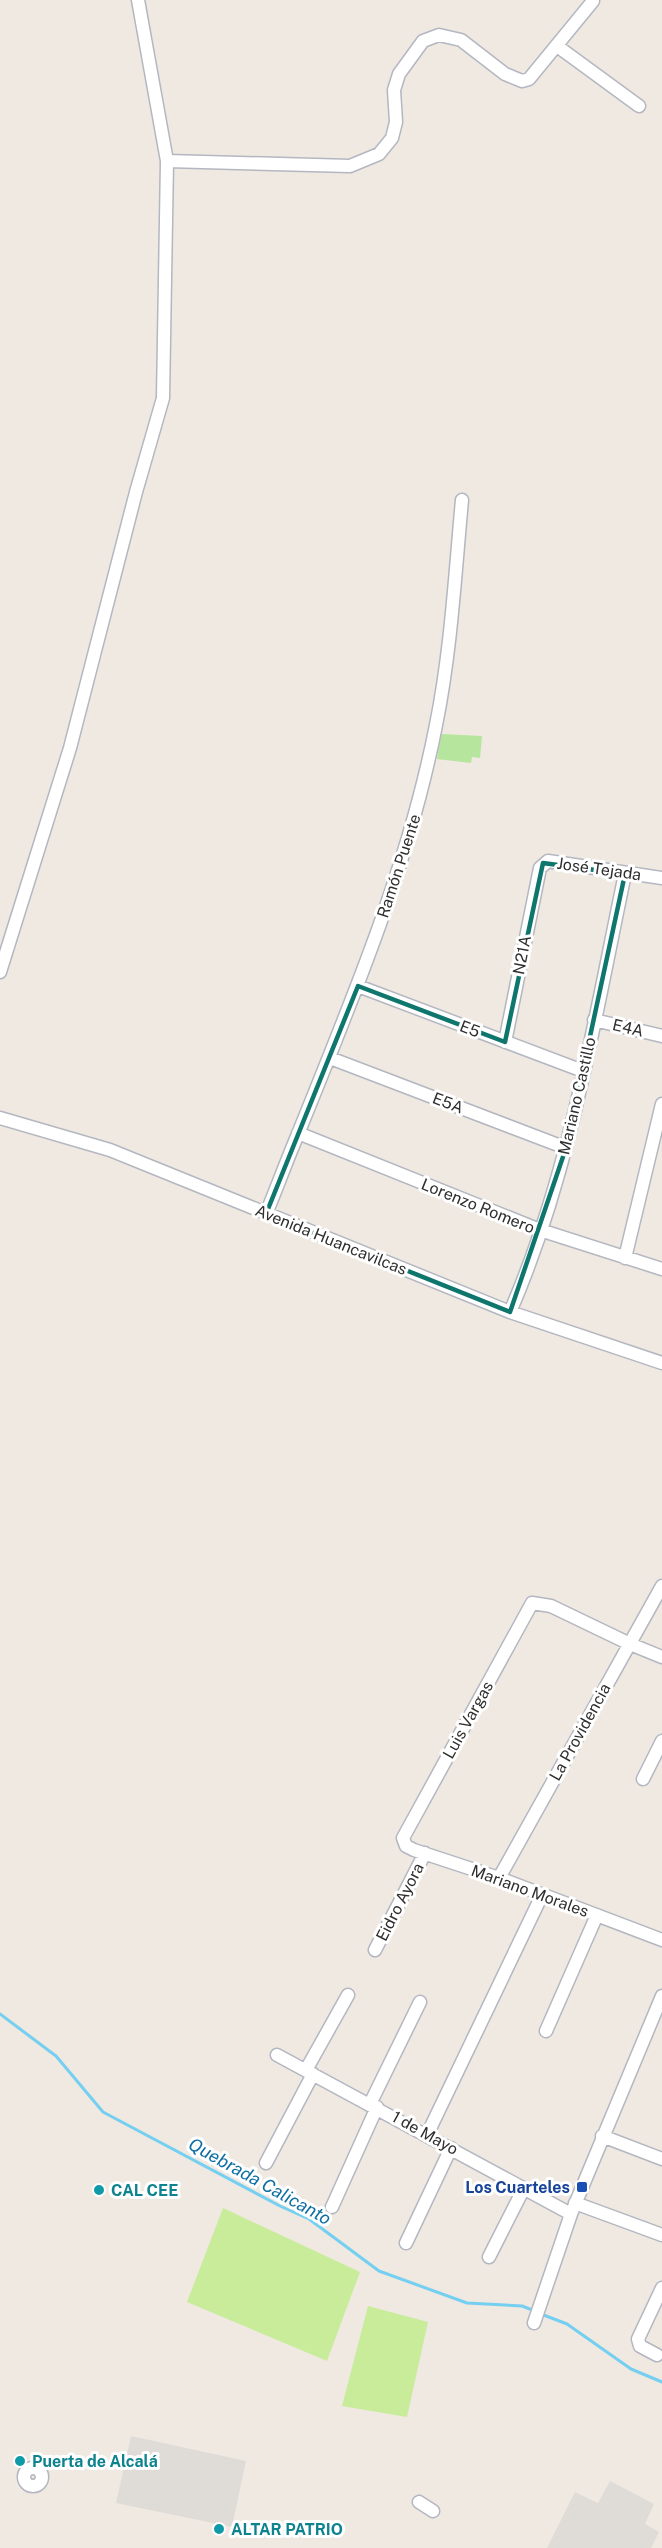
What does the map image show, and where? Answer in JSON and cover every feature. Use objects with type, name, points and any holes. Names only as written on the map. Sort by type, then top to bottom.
[{"type":"street","points":[[0,972],[70,748],[136,492],[163,398],[167,161],[138,0]]},
{"type":"street","points":[[167,161],[350,166],[379,154],[392,138],[396,122],[394,90],[399,74],[423,41],[439,35],[461,40],[505,74],[522,81],[529,79],[594,2]]},
{"type":"street","points":[[557,46],[639,106]]},
{"type":"street","name":"Ramón Puente","points":[[266,1214],[358,986],[408,840],[436,726],[448,652],[462,500]]},
{"type":"street","name":"José Tejada","points":[[540,868],[548,861],[662,878]]},
{"type":"street","name":"N21A","points":[[505,1042],[540,868]]},
{"type":"street","name":"Mariano Castillo","points":[[510,1312],[540,1230],[566,1148],[625,874]]},
{"type":"street","name":"E5","points":[[358,986],[583,1071]]},
{"type":"street","name":"E4A","points":[[594,1020],[662,1036]]},
{"type":"street","name":"E5A","points":[[330,1058],[566,1148]]},
{"type":"street","points":[[625,1257],[662,1104]]},
{"type":"street","name":"Avenida Huancavilcas","points":[[0,1118],[110,1150],[510,1312],[662,1363]]},
{"type":"street","name":"Lorenzo Romero","points":[[298,1133],[540,1230],[662,1269]]},
{"type":"street","name":"La Providencia","points":[[500,1878],[662,1587]]},
{"type":"street","name":"Luis Vargas","points":[[403,1838],[532,1603],[551,1606],[630,1644]]},
{"type":"street","points":[[630,1644],[662,1657]]},
{"type":"street","points":[[642,1779],[662,1741]]},
{"type":"street","name":"Mariano Morales","points":[[403,1838],[406,1846],[500,1878],[662,1940]]},
{"type":"street","name":"Eidro Ayora","points":[[375,1950],[425,1853]]},
{"type":"street","points":[[428,2135],[542,1895]]},
{"type":"street","points":[[546,2031],[597,1915]]},
{"type":"street","points":[[266,2163],[348,1995]]},
{"type":"street","points":[[535,2319],[573,2209],[602,2136],[658,2014],[662,1996]]},
{"type":"street","points":[[332,2207],[373,2106],[420,2002]]},
{"type":"street","name":"1 de Mayo","points":[[277,2055],[524,2188],[573,2209],[662,2235]]},
{"type":"street","points":[[602,2136],[662,2159]]},
{"type":"street","points":[[406,2243],[450,2148]]},
{"type":"street","points":[[489,2257],[524,2188]]},
{"type":"street","points":[[657,2355],[640,2346],[638,2339],[662,2288]]},
{"type":"street","points":[[419,2502],[433,2511]]},
{"type":"highlighted area","points":[[543,863],[625,874],[566,1148],[510,1312],[266,1214],[358,986],[505,1042]]},
{"type":"green space","points":[[441,734],[482,736],[480,758],[472,757],[471,763],[437,759]]},
{"type":"green space","points":[[223,2208],[360,2272],[327,2361],[187,2302]]},
{"type":"green space","points":[[368,2306],[428,2322],[407,2417],[342,2406]]},
{"type":"shaded area","points":[[131,2436],[246,2461],[232,2527],[116,2503]]},
{"type":"shaded area","points":[[610,2481],[654,2504],[645,2524],[659,2532],[651,2548],[547,2548],[575,2492],[598,2503]]},
{"type":"waterway","name":"Quebrada Calicanto","points":[[0,2014],[56,2056],[103,2112],[280,2206],[309,2219],[379,2271],[467,2303],[522,2306],[535,2311]]},
{"type":"waterway","name":"Quebrada Calicanto","points":[[541,2314],[567,2324],[631,2369],[662,2382]]},
{"type":"place","name":"Los Cuarteles","points":[[582,2187]]},
{"type":"place","name":"CAL CEE","points":[[99,2190]]},
{"type":"place","name":"Puerta de Alcalá","points":[[20,2461]]},
{"type":"place","name":"ALTAR PATRIO","points":[[219,2529]]}]
